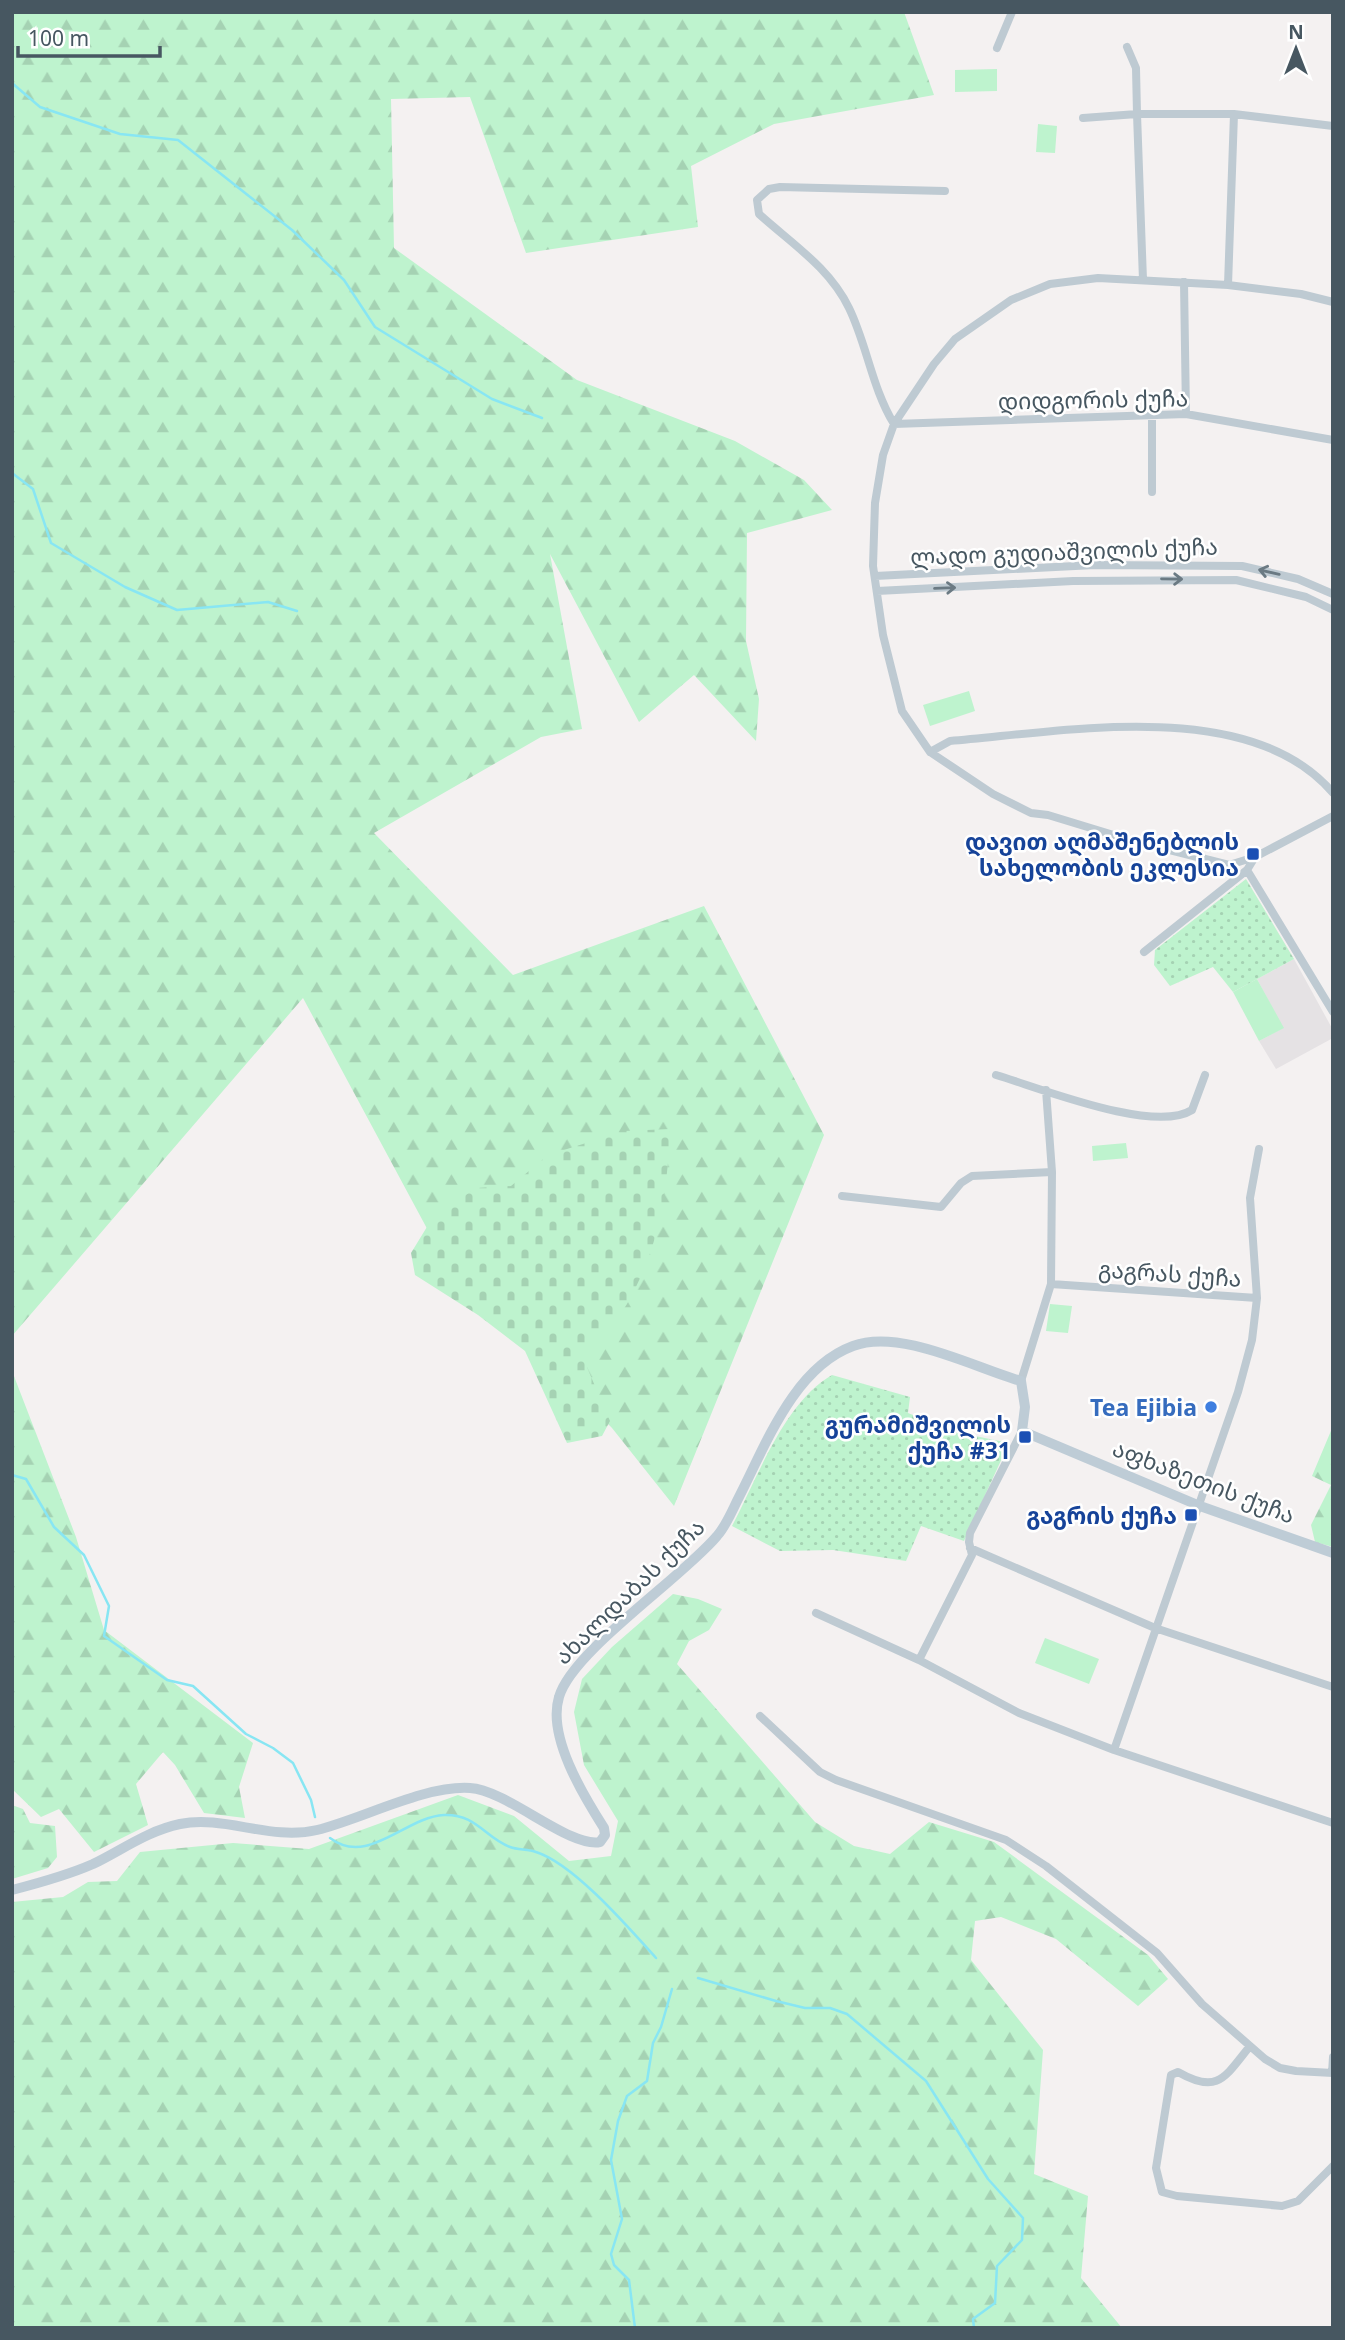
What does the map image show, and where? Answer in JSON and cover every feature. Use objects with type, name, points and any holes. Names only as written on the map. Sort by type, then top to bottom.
[{"type":"street","points":[[997,48],[1012,12]]},
{"type":"street","points":[[1127,47],[1136,68],[1143,280]]},
{"type":"street","points":[[1083,118],[1136,114],[1234,114],[1333,126]]},
{"type":"street","points":[[1228,285],[1234,114]]},
{"type":"street","points":[[894,424],[882,401],[847,304],[817,262],[759,214],[757,201],[769,189],[780,187],[945,191]]},
{"type":"street","points":[[1333,302],[1301,294],[1228,285],[1098,278],[1050,284],[1011,300],[955,339],[934,364],[894,424],[883,456],[875,503],[873,566],[883,635],[902,711],[930,752],[993,794],[1031,813],[1048,815],[1130,841],[1229,865],[1255,857],[1333,816]]},
{"type":"street","points":[[1184,282],[1186,414]]},
{"type":"street","name":"დიდგორის ქუჩა","points":[[894,424],[1186,414],[1333,440]]},
{"type":"street","points":[[1152,415],[1152,492]]},
{"type":"street","name":"ლადო გუდიაშვილის ქუჩა","points":[[875,576],[1118,564],[1219,565],[1242,566],[1298,579],[1333,594]]},
{"type":"street","points":[[1219,565],[1219,580]]},
{"type":"street","points":[[1007,569],[1008,585]]},
{"type":"street","name":"ლადო გუდიაშვილის ქუჩა","points":[[877,591],[1236,580],[1306,597],[1333,611]]},
{"type":"street","points":[[930,752],[950,741],[1127,728],[1196,730],[1246,740],[1283,755],[1322,781],[1333,793]]},
{"type":"street","points":[[1144,952],[1247,870],[1255,857]]},
{"type":"street","points":[[1247,870],[1333,1012]]},
{"type":"street","points":[[996,1075],[1115,1111],[1170,1118],[1192,1110],[1205,1075]]},
{"type":"street","points":[[919,1660],[972,1555],[970,1533],[1022,1431],[1025,1406],[1021,1381],[1051,1284],[1052,1172],[1046,1090]]},
{"type":"street","points":[[1257,1298],[1250,1198],[1259,1149]]},
{"type":"street","points":[[842,1196],[941,1207],[961,1183],[972,1176],[1052,1172]]},
{"type":"street","name":"გაგრას ქუჩა","points":[[1051,1284],[1257,1298],[1252,1340],[1200,1506],[1114,1750]]},
{"type":"street","name":"ახალდაბას ქუჩა","points":[[12,1890],[91,1865],[151,1832],[182,1824],[295,1834],[317,1830],[447,1788],[472,1787],[503,1799],[584,1841],[600,1842],[605,1835],[604,1828],[560,1742],[556,1724],[559,1695],[567,1679],[608,1635],[681,1573],[719,1534],[785,1410],[804,1385],[831,1357],[842,1350],[856,1344],[880,1343],[920,1347],[1021,1381]]},
{"type":"street","name":"აფხაზეთის ქუჩა","points":[[1022,1431],[1200,1506],[1333,1553]]},
{"type":"street","points":[[970,1548],[1155,1628],[1333,1687]]},
{"type":"street","points":[[816,1613],[919,1660],[1019,1713],[1114,1750],[1333,1823]]},
{"type":"street","points":[[760,1716],[820,1772],[836,1780],[991,1833],[1046,1866],[1157,1953],[1202,2004],[1280,2068],[1333,2073],[1333,2057]]},
{"type":"street","points":[[1250,2046],[1228,2073],[1212,2083],[1202,2085],[1178,2072],[1171,2075],[1160,2130],[1157,2178],[1162,2192],[1177,2196],[1282,2206],[1298,2201],[1333,2166]]},
{"type":"shaded area","points":[[1294,959],[1333,1030],[1333,1038],[1276,1069],[1259,1041],[1283,1028],[1257,979]]},
{"type":"green space","points":[[12,12],[904,12],[934,95],[774,124],[691,166],[698,227],[526,253],[470,97],[391,99],[394,248],[577,380],[735,441],[804,480],[832,510],[747,533],[746,641],[759,699],[756,741],[694,675],[639,722],[550,554],[582,729],[541,737],[374,833],[513,975],[704,906],[824,1135],[674,1506],[612,1428],[438,1249],[303,998],[12,1336]]},
{"type":"green space","points":[[997,69],[997,91],[955,92],[955,70]]},
{"type":"green space","points":[[1038,124],[1057,126],[1055,153],[1036,152]]},
{"type":"green space","points":[[969,691],[975,711],[930,726],[923,705]]},
{"type":"green space","points":[[1246,879],[1294,959],[1233,992],[1213,967],[1170,986],[1154,965],[1155,950]]},
{"type":"green space","points":[[1257,979],[1284,1028],[1259,1041],[1233,992]]},
{"type":"green space","points":[[670,1129],[664,1198],[647,1261],[627,1304],[583,1358],[610,1421],[602,1436],[567,1443],[525,1351],[478,1315],[415,1275],[411,1253],[433,1217],[476,1188],[511,1186],[548,1155],[624,1131]]},
{"type":"green space","points":[[1126,1143],[1128,1158],[1093,1161],[1092,1146]]},
{"type":"green space","points":[[1050,1304],[1072,1306],[1068,1333],[1046,1331]]},
{"type":"green space","points":[[12,1371],[76,1537],[104,1630],[253,1743],[239,1787],[245,1818],[204,1813],[175,1765],[163,1752],[136,1784],[148,1825],[94,1852],[59,1809],[41,1817],[12,1789]]},
{"type":"green space","points":[[832,1375],[910,1397],[908,1413],[956,1432],[1009,1443],[964,1541],[921,1526],[906,1561],[833,1550],[780,1551],[732,1526],[786,1422],[815,1387]]},
{"type":"green space","points":[[1333,1426],[1333,1547],[1315,1542],[1311,1525],[1331,1485],[1312,1476]]},
{"type":"green space","points":[[673,1594],[698,1599],[722,1609],[709,1630],[689,1641],[677,1664],[815,1822],[854,1846],[890,1854],[929,1822],[994,1842],[1148,1955],[1168,1979],[1138,2006],[1056,1939],[1001,1917],[975,1921],[971,1960],[1043,2050],[1034,2174],[1088,2196],[1081,2278],[1122,2328],[12,2328],[12,1902],[63,1897],[88,1882],[117,1881],[140,1852],[233,1843],[309,1849],[458,1795],[514,1816],[569,1861],[611,1856],[618,1821],[584,1765],[574,1712],[582,1679],[612,1647]]},
{"type":"green space","points":[[1045,1638],[1099,1659],[1089,1684],[1035,1663]]},
{"type":"green space","points":[[12,1805],[23,1809],[30,1823],[55,1826],[57,1857],[48,1868],[12,1879]]},
{"type":"waterway","points":[[12,83],[40,107],[120,134],[178,140],[292,230],[344,280],[375,327],[492,399],[542,418]]},
{"type":"waterway","points":[[12,473],[33,489],[51,543],[125,587],[177,610],[268,602],[297,611]]},
{"type":"waterway","points":[[12,1475],[26,1479],[54,1527],[84,1555],[109,1606],[104,1636],[167,1680],[193,1686],[246,1734],[273,1748],[293,1763],[311,1800],[315,1817]]},
{"type":"waterway","points":[[330,1838],[344,1845],[358,1847],[387,1838],[429,1818],[444,1815],[465,1818],[501,1843],[536,1852],[567,1869],[600,1898],[656,1958]]},
{"type":"waterway","points":[[698,1978],[776,2001],[805,2008],[830,2008],[847,2014],[926,2081],[988,2179],[1023,2218],[1022,2240],[997,2266],[995,2303],[973,2319],[974,2328]]},
{"type":"waterway","points":[[635,2328],[629,2280],[614,2265],[611,2254],[622,2219],[611,2160],[618,2121],[627,2096],[647,2081],[653,2043],[661,2027],[672,1989]]},
{"type":"place","name":"დავით აღმაშენებლის სახელობის ეკლესია","points":[[1253,854]]},
{"type":"place","name":"Tea Ejibia","points":[[1211,1407]]},
{"type":"place","name":"გურამიშვილის ქუჩა #31","points":[[1025,1437]]},
{"type":"place","name":"გაგრის ქუჩა","points":[[1191,1515]]}]
